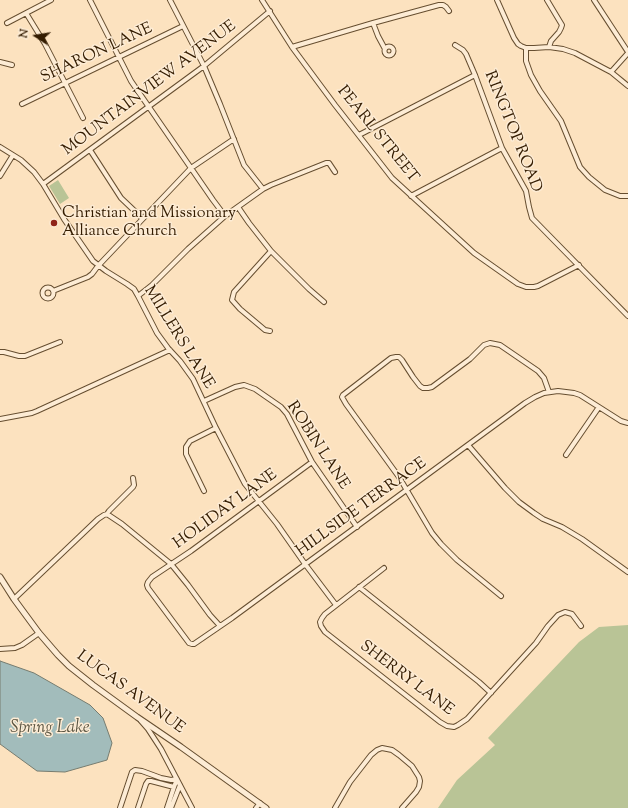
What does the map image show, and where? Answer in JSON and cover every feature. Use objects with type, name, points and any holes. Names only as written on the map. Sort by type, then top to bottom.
[{"type":"street","points":[[7,23],[51,0]]},
{"type":"street","points":[[90,0],[131,82],[225,216]]},
{"type":"street","points":[[170,0],[204,66],[244,165],[263,189]]},
{"type":"street","name":"PEARL STREET","points":[[262,0],[292,47],[392,178],[474,253],[518,284],[534,287],[579,265]]},
{"type":"street","points":[[497,0],[514,38],[521,46],[526,48],[548,47],[575,53],[611,72],[628,86]]},
{"type":"street","points":[[547,0],[562,25],[558,34],[551,41],[548,47]]},
{"type":"street","points":[[594,0],[628,53],[611,72]]},
{"type":"street","points":[[292,47],[439,5],[443,5],[449,11]]},
{"type":"street","name":"MOUNTAINVIEW AVENUE","points":[[43,184],[204,66],[270,11]]},
{"type":"street","points":[[26,13],[45,44],[83,118]]},
{"type":"street","points":[[373,23],[385,49]]},
{"type":"street","name":"SHARON LANE","points":[[22,104],[183,26]]},
{"type":"street","name":"RINGTOP ROAD","points":[[455,45],[466,54],[502,148],[526,192],[532,218],[628,316]]},
{"type":"street","points":[[526,48],[526,61],[531,75],[540,91],[561,121],[580,167],[589,177],[605,190],[615,194],[628,196]]},
{"type":"street","points":[[0,62],[12,65]]},
{"type":"street","points":[[359,135],[475,75]]},
{"type":"street","points":[[53,291],[92,274],[142,218],[190,168],[234,139]]},
{"type":"street","name":"MILLERS LANE","points":[[0,147],[21,160],[34,172],[93,261],[98,266],[134,289],[154,327],[168,348],[193,379],[245,484],[277,524],[336,605]]},
{"type":"street","points":[[411,196],[502,148]]},
{"type":"street","points":[[90,150],[121,198],[142,218]]},
{"type":"street","points":[[0,176],[13,155]]},
{"type":"street","points":[[138,296],[152,285],[188,249],[225,216],[263,189],[326,163],[329,163],[335,172]]},
{"type":"street","points":[[238,207],[271,251],[324,302]]},
{"type":"street","points":[[270,331],[265,330],[260,326],[232,300],[234,292],[271,251]]},
{"type":"street","points":[[0,352],[25,356],[60,342]]},
{"type":"street","points":[[501,596],[457,560],[432,533],[399,477],[346,404],[342,397],[343,395],[391,358],[396,357],[399,357],[402,360],[420,386],[423,388],[432,387],[470,359],[484,345],[490,343],[500,345],[538,371],[544,378],[550,392],[558,391],[574,393],[621,421],[628,423]]},
{"type":"street","points":[[0,419],[37,412],[170,350]]},
{"type":"street","name":"ROBIN LANE","points":[[204,401],[235,387],[244,385],[255,389],[281,408],[287,414],[312,462],[357,527]]},
{"type":"street","name":"HILLSIDE TERRACE","points":[[191,644],[194,644],[220,626],[525,403],[535,397],[550,392]]},
{"type":"street","points":[[566,455],[599,407]]},
{"type":"street","points":[[204,491],[186,454],[186,447],[190,441],[216,428]]},
{"type":"street","points":[[468,445],[519,502],[543,519],[562,527],[582,539],[628,572]]},
{"type":"street","name":"HOLIDAY LANE","points":[[191,644],[148,588],[148,582],[152,577],[259,502],[312,462]]},
{"type":"street","points":[[14,599],[93,523],[107,514],[133,487],[134,485],[132,478]]},
{"type":"street","points":[[107,514],[122,524],[171,564],[220,626]]},
{"type":"street","points":[[336,605],[384,568]]},
{"type":"street","name":"LUCAS AVENUE","points":[[0,577],[39,633],[69,666],[137,717],[266,808]]},
{"type":"street","points":[[359,587],[491,693]]},
{"type":"street","name":"SHERRY LANE","points":[[336,605],[322,618],[320,622],[323,630],[440,722],[447,726],[454,727],[458,726],[467,719],[536,643],[558,615],[565,612],[572,614],[581,626]]},
{"type":"street","points":[[0,649],[15,648],[39,633]]},
{"type":"street","points":[[137,717],[148,729],[161,749],[192,808]]},
{"type":"street","points":[[335,808],[350,782],[371,755],[382,748],[392,750],[404,758],[412,766],[419,777],[419,787],[402,808]]},
{"type":"street","points":[[120,808],[132,772],[135,770],[161,778],[171,780],[177,779]]},
{"type":"street","points":[[168,808],[177,779]]},
{"type":"street","points":[[138,808],[143,791],[148,781],[151,780],[174,787]]},
{"type":"street","points":[[171,808],[180,785]]},
{"type":"street","points":[[256,808],[260,803]]},
{"type":"green space","points":[[58,180],[69,198],[60,204],[49,186]]},
{"type":"green space","points":[[628,625],[628,808],[438,808],[457,780],[495,745],[488,738],[579,642],[599,627]]},
{"type":"water","name":"Spring Lake","points":[[0,661],[34,673],[90,705],[103,718],[112,743],[107,760],[65,772],[37,771],[0,744]]},
{"type":"place","name":"Christian and Missionary Alliance Church","points":[[54,223]]}]
